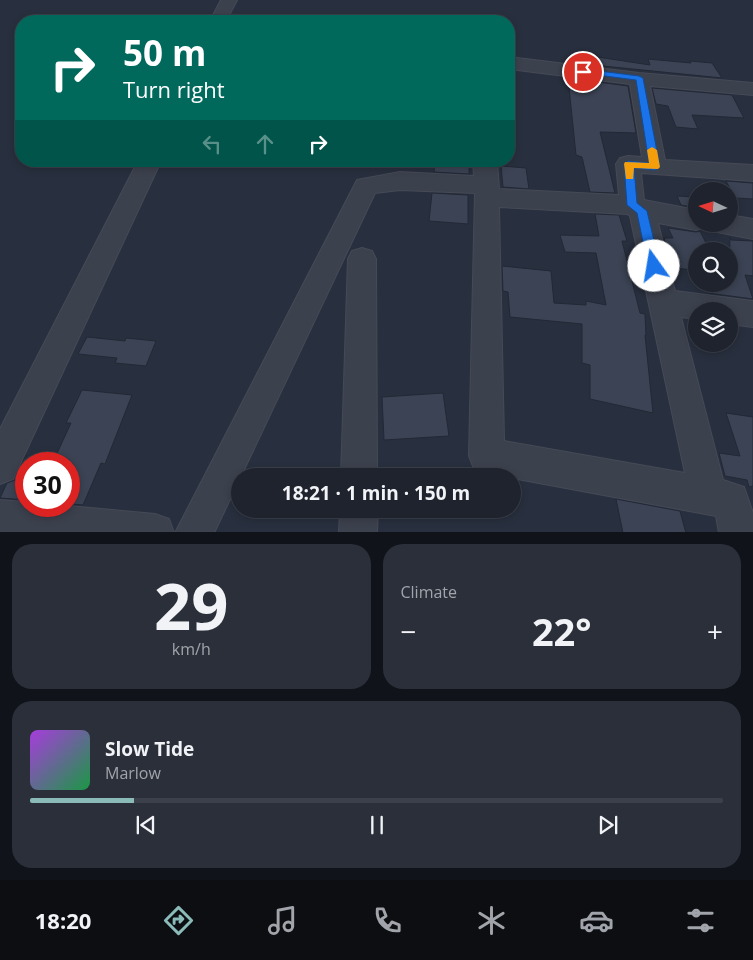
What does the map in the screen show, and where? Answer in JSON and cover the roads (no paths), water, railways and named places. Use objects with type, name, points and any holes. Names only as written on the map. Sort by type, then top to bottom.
[{"type":"street","points":[[221,15],[229,0]]},
{"type":"street","points":[[515,64],[753,89]]},
{"type":"street","points":[[639,78],[655,167]]},
{"type":"street","points":[[733,508],[662,302],[637,208],[628,164],[753,173]]},
{"type":"street","points":[[0,466],[147,167]]},
{"type":"street","points":[[194,532],[366,186],[400,181],[486,181],[688,218]]},
{"type":"street","points":[[486,181],[487,456],[733,508]]},
{"type":"street","points":[[738,227],[753,229]]},
{"type":"street","points":[[359,468],[362,259]]},
{"type":"street","points":[[662,302],[753,314]]},
{"type":"street","points":[[358,532],[359,518]]},
{"type":"street","points":[[0,519],[155,532]]}]
